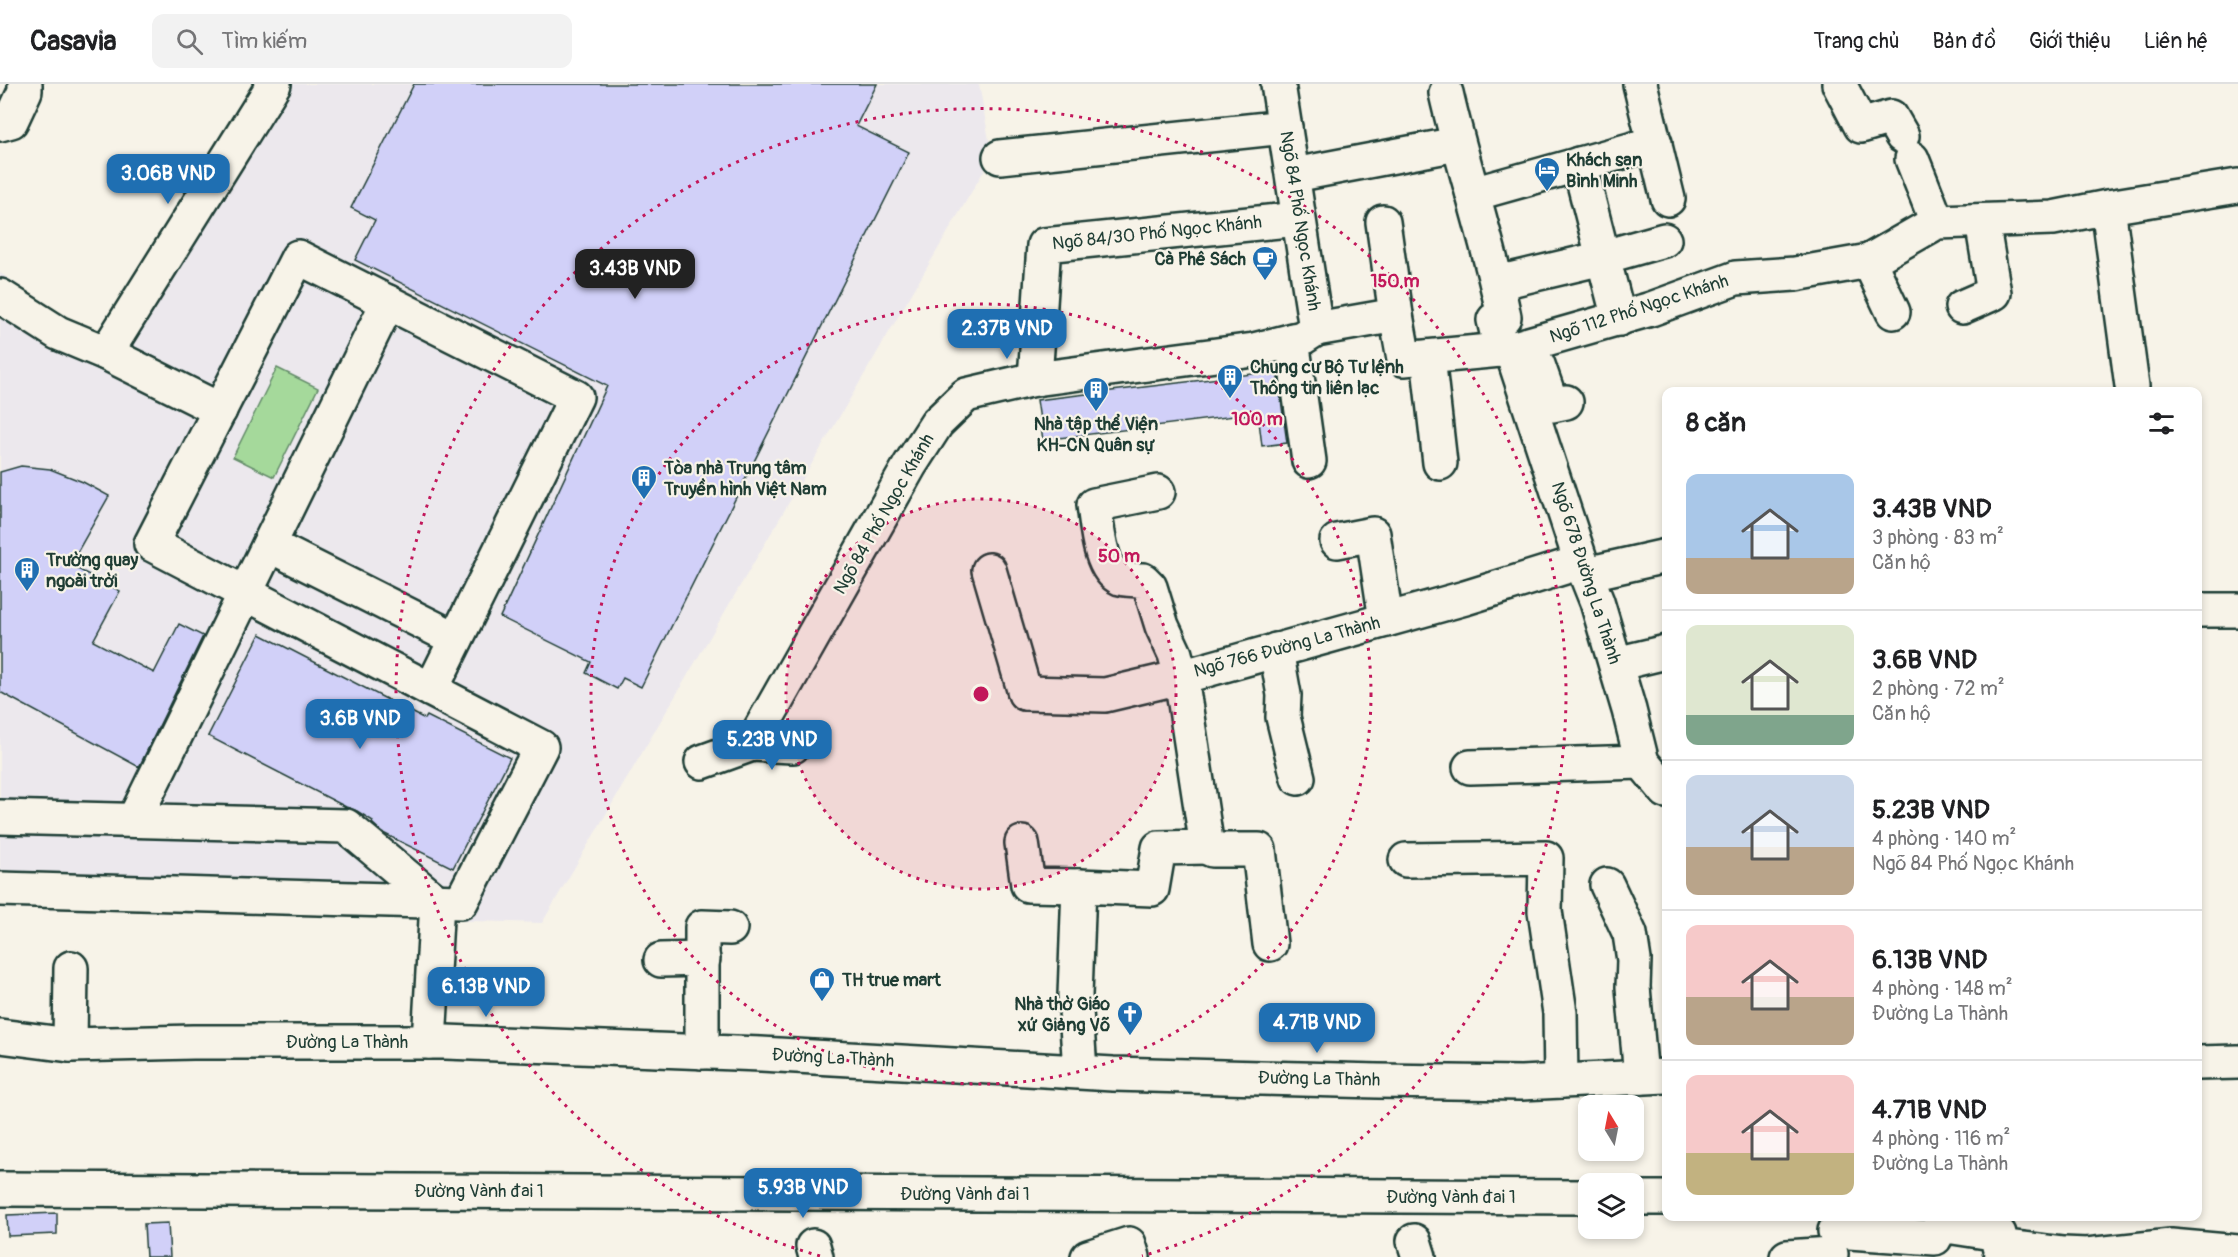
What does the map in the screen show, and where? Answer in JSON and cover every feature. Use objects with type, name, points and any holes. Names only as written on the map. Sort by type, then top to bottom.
[{"type":"street","points":[[106,353],[274,84]]},
{"type":"street","name":"Ngõ 84 Phố Ngọc Khánh","points":[[752,744],[910,465],[937,423],[966,395],[1035,379],[1254,350],[1304,335],[1294,175],[1278,84]]},
{"type":"street","points":[[1640,84],[1668,198]]},
{"type":"street","points":[[1839,84],[1861,126],[1891,117],[1907,147],[1937,222]]},
{"type":"street","points":[[0,124],[11,121],[33,86]]},
{"type":"street","points":[[1446,93],[1457,144],[1497,283],[1504,317],[1494,320],[1552,405],[1566,402]]},
{"type":"street","points":[[1000,157],[1285,127]]},
{"type":"street","points":[[1473,194],[1655,143]]},
{"type":"street","points":[[1294,175],[1457,144]]},
{"type":"street","points":[[1579,164],[1619,319]]},
{"type":"street","name":"Ngõ 112 Phố Ngọc Khánh","points":[[1396,315],[1404,359],[1514,348],[1619,319],[1736,278],[1795,274],[1869,261],[1937,222],[2053,218],[2238,186]]},
{"type":"street","points":[[2108,207],[2132,386]]},
{"type":"street","name":"Ngõ 84/30 Phố Ngọc Khánh","points":[[1035,379],[1044,245],[1298,219]]},
{"type":"street","points":[[1962,307],[1994,293],[1982,221]]},
{"type":"street","points":[[1309,461],[1304,335],[1396,315],[1383,222]]},
{"type":"street","points":[[1497,283],[1664,240]]},
{"type":"street","points":[[0,889],[461,902],[541,747],[431,690],[151,544],[298,257],[576,397],[431,690]]},
{"type":"street","points":[[1869,261],[1893,312]]},
{"type":"street","points":[[0,270],[78,324],[106,353]]},
{"type":"street","points":[[0,296],[58,333],[106,353],[220,410]]},
{"type":"street","points":[[134,820],[388,303]]},
{"type":"street","name":"Ngõ 678 Đường La Thành","points":[[1514,348],[1616,664],[1642,762],[1662,786]]},
{"type":"street","points":[[1428,357],[1440,463]]},
{"type":"street","points":[[989,570],[1020,704],[1105,695],[1181,676],[1176,654],[1162,626],[1150,587],[1143,580],[1120,578],[1105,562],[1094,505],[1158,492]]},
{"type":"street","points":[[1337,541],[1373,534],[1386,620]]},
{"type":"street","points":[[269,545],[456,639]]},
{"type":"street","name":"Ngõ 766 Đường La Thành","points":[[1207,847],[1181,676],[1584,568],[1662,557]]},
{"type":"street","points":[[2202,610],[2238,610]]},
{"type":"street","points":[[1276,650],[1284,695],[1283,717],[1298,778]]},
{"type":"street","points":[[1616,664],[1662,653]]},
{"type":"street","points":[[702,762],[752,744],[793,746]]},
{"type":"street","points":[[1470,767],[1642,762]]},
{"type":"street","points":[[0,817],[346,826],[437,902]]},
{"type":"street","points":[[1022,843],[1028,885],[1152,889],[1159,848],[1207,847],[1212,850],[1259,850],[1270,944]]},
{"type":"street","points":[[1406,860],[1546,858],[1545,911],[1560,1013],[1560,1081]]},
{"type":"street","points":[[1607,885],[1630,934],[1634,960],[1633,987],[1654,1077]]},
{"type":"street","points":[[1079,886],[1076,995],[1080,1071]]},
{"type":"street","points":[[429,1042],[437,902]]},
{"type":"street","points":[[702,1052],[702,927],[730,927]]},
{"type":"street","points":[[661,960],[703,959]]},
{"type":"street","points":[[70,1046],[71,968]]},
{"type":"street","name":"Đường La Thành","points":[[0,1036],[70,1046],[204,1042],[429,1042],[702,1052],[1080,1071],[1378,1081],[1521,1083],[1654,1077]]},
{"type":"street","points":[[2202,1063],[2238,1062]]},
{"type":"street","name":"Đường Vành đai 1","points":[[6,1187],[1578,1197]]},
{"type":"street","points":[[1644,1198],[1662,1198]]},
{"type":"street","points":[[1787,1257],[1834,1240],[1935,1248],[1941,1225],[1999,1234],[2000,1246],[2063,1254],[2123,1252],[2171,1246],[2238,1252]]},
{"type":"street","points":[[1088,1257],[1131,1251]]},
{"type":"shaded area","points":[[283,84],[979,84],[992,157],[542,923],[0,908],[0,273],[102,341]]},
{"type":"green space","points":[[277,368],[318,388],[274,477],[233,457]]},
{"type":"building","name":"Tòa nhà Trung tâm Truyền hình Việt Nam","points":[[414,84],[877,84],[856,126],[909,152],[641,687],[623,678],[617,689],[586,673],[591,662],[500,617],[607,386],[355,260],[375,220],[351,208]]},
{"type":"building","points":[[1277,371],[1287,443],[1262,446],[1258,413],[1043,440],[1037,400]]},
{"type":"building","points":[[21,466],[50,469],[83,482],[109,496],[70,565],[120,591],[93,641],[154,673],[179,624],[203,636],[139,767],[0,692],[0,472]]},
{"type":"building","points":[[260,634],[425,719],[427,716],[510,758],[453,868],[383,833],[372,823],[373,821],[357,811],[208,736]]},
{"type":"building","points":[[57,1213],[57,1234],[8,1236],[7,1215]]},
{"type":"building","points":[[168,1223],[170,1257],[146,1257],[144,1224]]},
{"type":"place","name":"Khách sạn Bình Minh","points":[[1547,193]]},
{"type":"place","name":"Cà Phê Sách","points":[[1265,282]]},
{"type":"place","name":"Chung cư Bộ Tư lệnh Thông tin liên lạc","points":[[1230,400]]},
{"type":"place","name":"Nhà tập thể Viện KH-CN Quân sự","points":[[1096,413]]},
{"type":"place","name":"Tòa nhà Trung tâm Truyền hình Việt Nam","points":[[644,501]]},
{"type":"place","name":"Trường quay ngoài trời","points":[[27,593]]},
{"type":"place","name":"TH true mart","points":[[822,1003]]},
{"type":"place","name":"Nhà thờ Giáo xứ Giảng Võ","points":[[1130,1037]]}]
